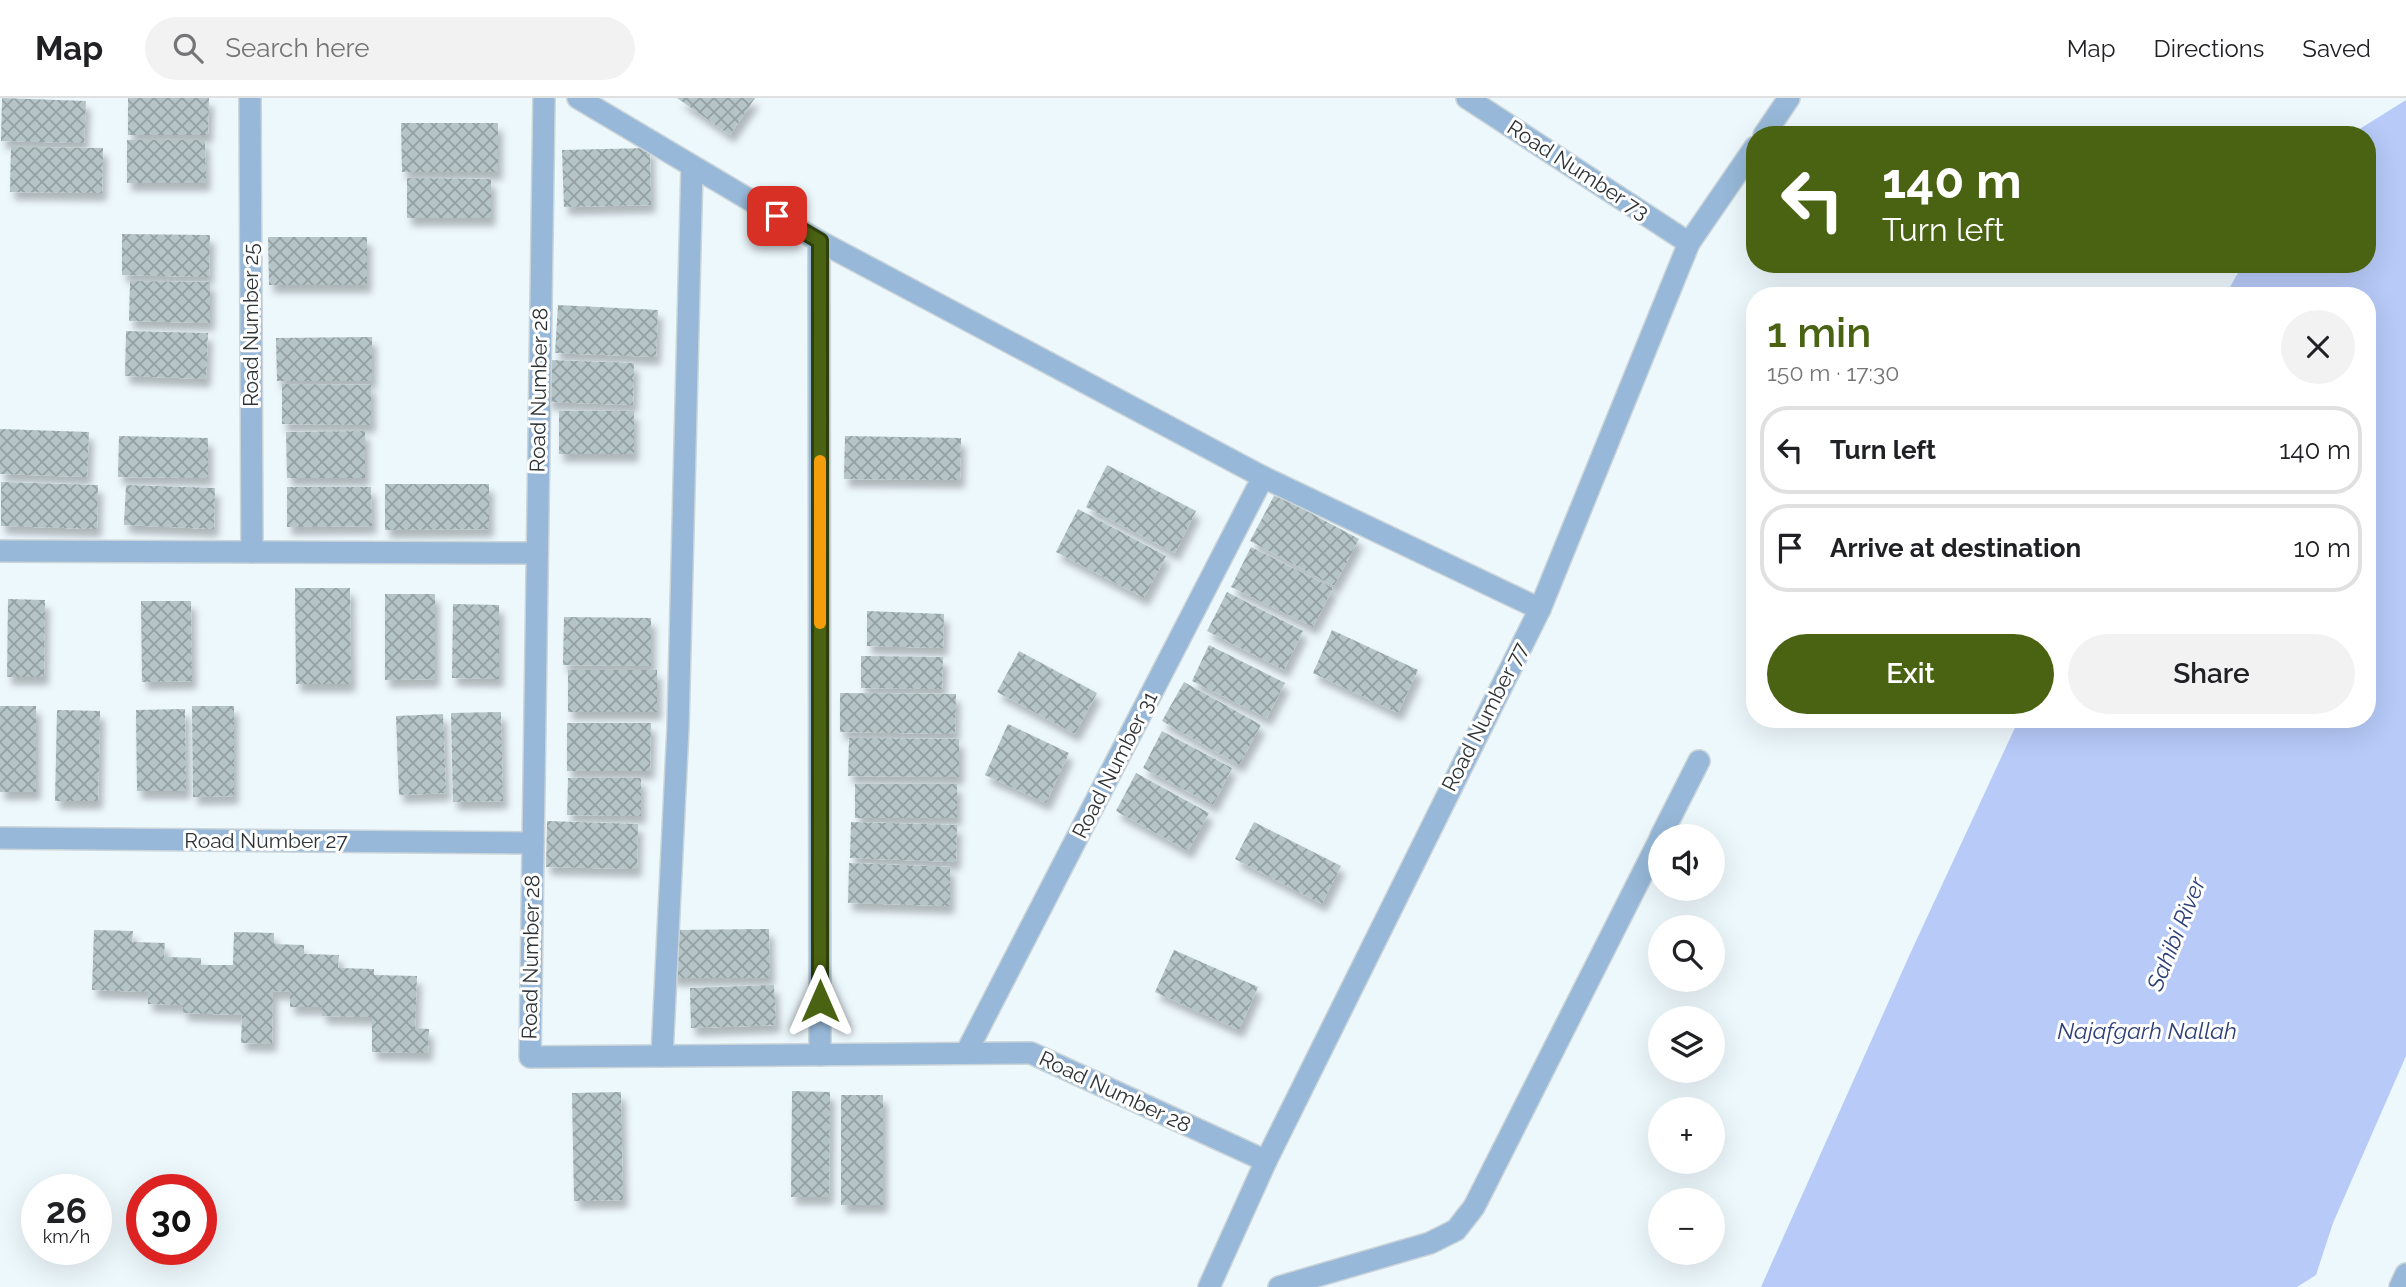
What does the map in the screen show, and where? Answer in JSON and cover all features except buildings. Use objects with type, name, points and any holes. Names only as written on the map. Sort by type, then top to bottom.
[{"type":"street","name":"Road Number 25","points":[[250,98],[252,552]]},
{"type":"street","name":"Road Number 28","points":[[544,98],[530,1057],[1031,1053],[1266,1161]]},
{"type":"street","points":[[578,98],[820,241],[1263,477],[1540,609]]},
{"type":"street","name":"Road Number 73","points":[[1467,98],[1689,243]]},
{"type":"street","points":[[1770,126],[1789,98]]},
{"type":"street","name":"Road Number 77","points":[[1209,1287],[1266,1161],[1540,609],[1689,243],[1746,160]]},
{"type":"street","points":[[662,1056],[678,727],[692,166]]},
{"type":"street","points":[[820,241],[820,1055]]},
{"type":"street","name":"Road Number 31","points":[[966,1053],[1263,477]]},
{"type":"street","points":[[0,551],[537,553]]},
{"type":"street","points":[[1668,824],[1699,761]]},
{"type":"street","name":"Road Number 27","points":[[0,838],[533,843]]},
{"type":"street","points":[[1279,1287],[1430,1243],[1456,1230],[1474,1207],[1648,863]]},
{"type":"street","points":[[2400,1287],[2406,1274]]},
{"type":"water","name":"Najafgarh Nallah","points":[[2406,100],[2406,1056],[2333,1223],[2316,1275],[2297,1287],[1761,1287],[2015,728],[2376,728],[2376,287],[2230,287],[2238,273],[2376,273],[2376,126],[2364,126]]},
{"type":"slow traffic","points":[[820,461],[820,623]]},
{"type":"route","points":[[777,216],[820,241],[820,1001]]},
{"type":"water label","name":"Sahibi River","points":[[2176,934]]}]
